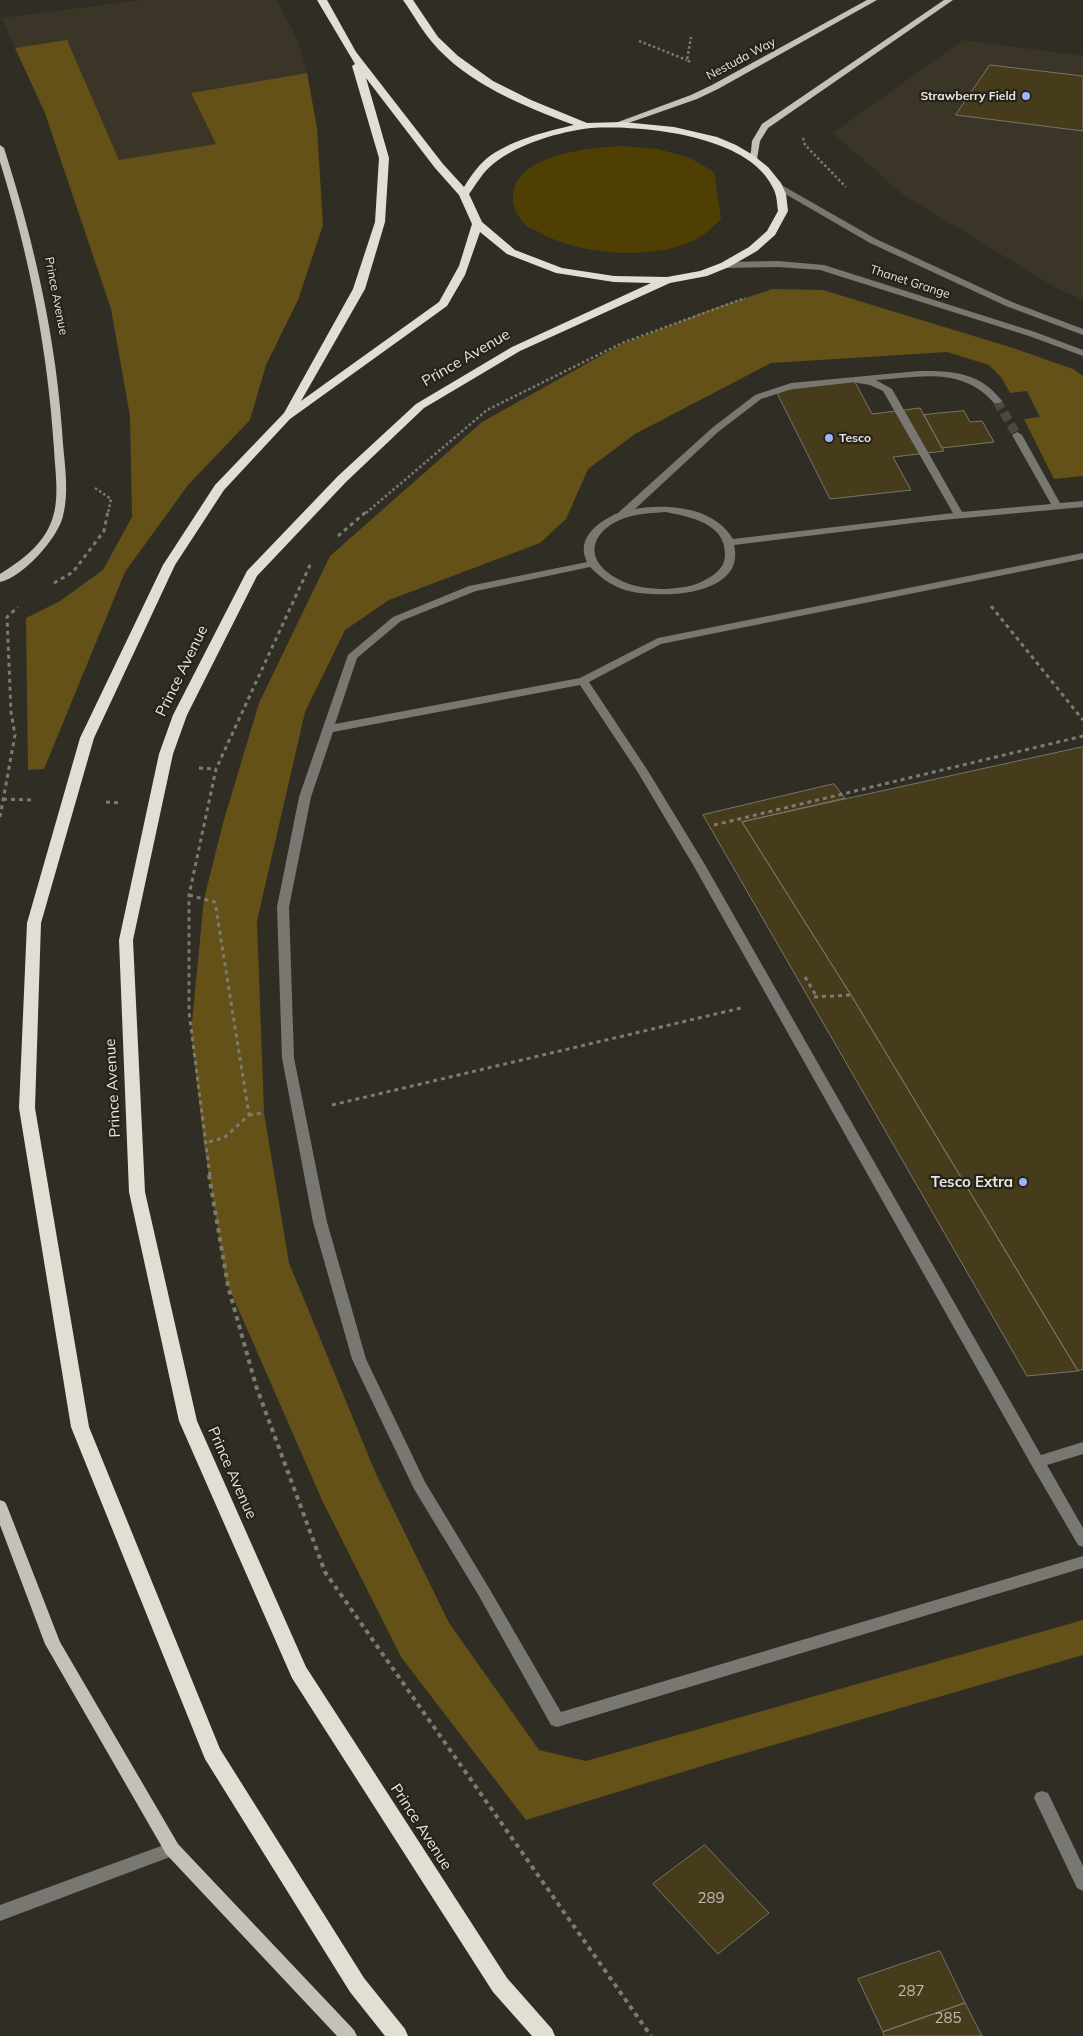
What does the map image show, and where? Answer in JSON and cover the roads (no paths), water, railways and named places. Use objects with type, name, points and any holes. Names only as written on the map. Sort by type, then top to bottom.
[{"type":"highway","points":[[322,0],[352,53],[438,166],[464,194],[477,224],[511,252],[560,271],[614,279],[667,280],[703,274],[725,265],[753,249],[771,233],[783,211],[778,186],[753,159],[723,143],[666,128],[614,125],[586,126],[551,134],[525,143],[492,160],[464,194]]},
{"type":"highway","points":[[408,0],[438,43],[471,71],[500,90],[548,112],[586,126]]},
{"type":"highway","points":[[286,417],[359,289],[380,222],[384,158],[366,89],[352,53]]},
{"type":"highway","points":[[398,2036],[356,1985],[212,1753],[80,1427],[27,1108],[34,924],[87,738],[169,565],[219,488],[286,417],[443,304],[458,281],[469,257],[477,224]]},
{"type":"highway","name":"Prince Avenue","points":[[545,2036],[500,1985],[299,1672],[188,1421],[137,1192],[126,940],[162,766],[180,715],[251,574],[342,479],[420,406],[516,349],[667,280]]},
{"type":"main road","name":"Nestuda Way","points":[[614,125],[694,97],[715,87],[873,0]]},
{"type":"main road","points":[[753,159],[755,144],[760,131],[765,126],[950,0]]},
{"type":"main road","name":"Prince Avenue","points":[[0,148],[31,253],[47,331],[57,408],[60,489],[57,520],[40,548],[20,567],[0,579]]},
{"type":"main road","points":[[0,1506],[53,1644],[172,1848],[348,2036]]},
{"type":"street","name":"Thanet Grange","points":[[778,186],[873,241],[1010,304],[1083,332]]},
{"type":"street","name":"Thanet Grange","points":[[725,265],[778,264],[821,267],[1023,331],[1083,353]]},
{"type":"street","points":[[622,515],[715,430],[758,397],[791,386],[852,379],[951,374],[969,378],[982,384],[997,401]]},
{"type":"street","points":[[852,379],[872,382],[887,389],[959,515]]},
{"type":"street","points":[[1017,435],[1058,506]]},
{"type":"street","points":[[730,542],[959,515],[1083,504]]},
{"type":"street","points":[[666,509],[687,513],[706,520],[722,530],[730,542],[732,556],[726,569],[712,580],[692,589],[644,591],[622,586],[603,576],[592,564],[588,552],[589,541],[596,530],[607,521],[622,515],[643,510],[666,509]]},
{"type":"street","points":[[328,730],[583,681],[658,641],[1083,556]]},
{"type":"street","points":[[592,564],[473,588],[397,619],[352,657],[305,797],[283,907],[288,1058],[320,1222],[358,1359],[419,1485],[484,1592],[557,1720],[1083,1562]]},
{"type":"street","points":[[583,681],[619,733],[704,874],[924,1258],[1083,1542]]},
{"type":"street","points":[[1037,1462],[1083,1448]]},
{"type":"street","points":[[1042,1798],[1083,1883]]},
{"type":"street","points":[[0,1913],[172,1848]]},
{"type":"tunnel","points":[[997,401],[1017,435]]},
{"type":"place","name":"Strawberry Field","points":[[1026,96]]},
{"type":"place","name":"Tesco","points":[[829,438]]},
{"type":"place","name":"Tesco Extra","points":[[1023,1182]]}]
